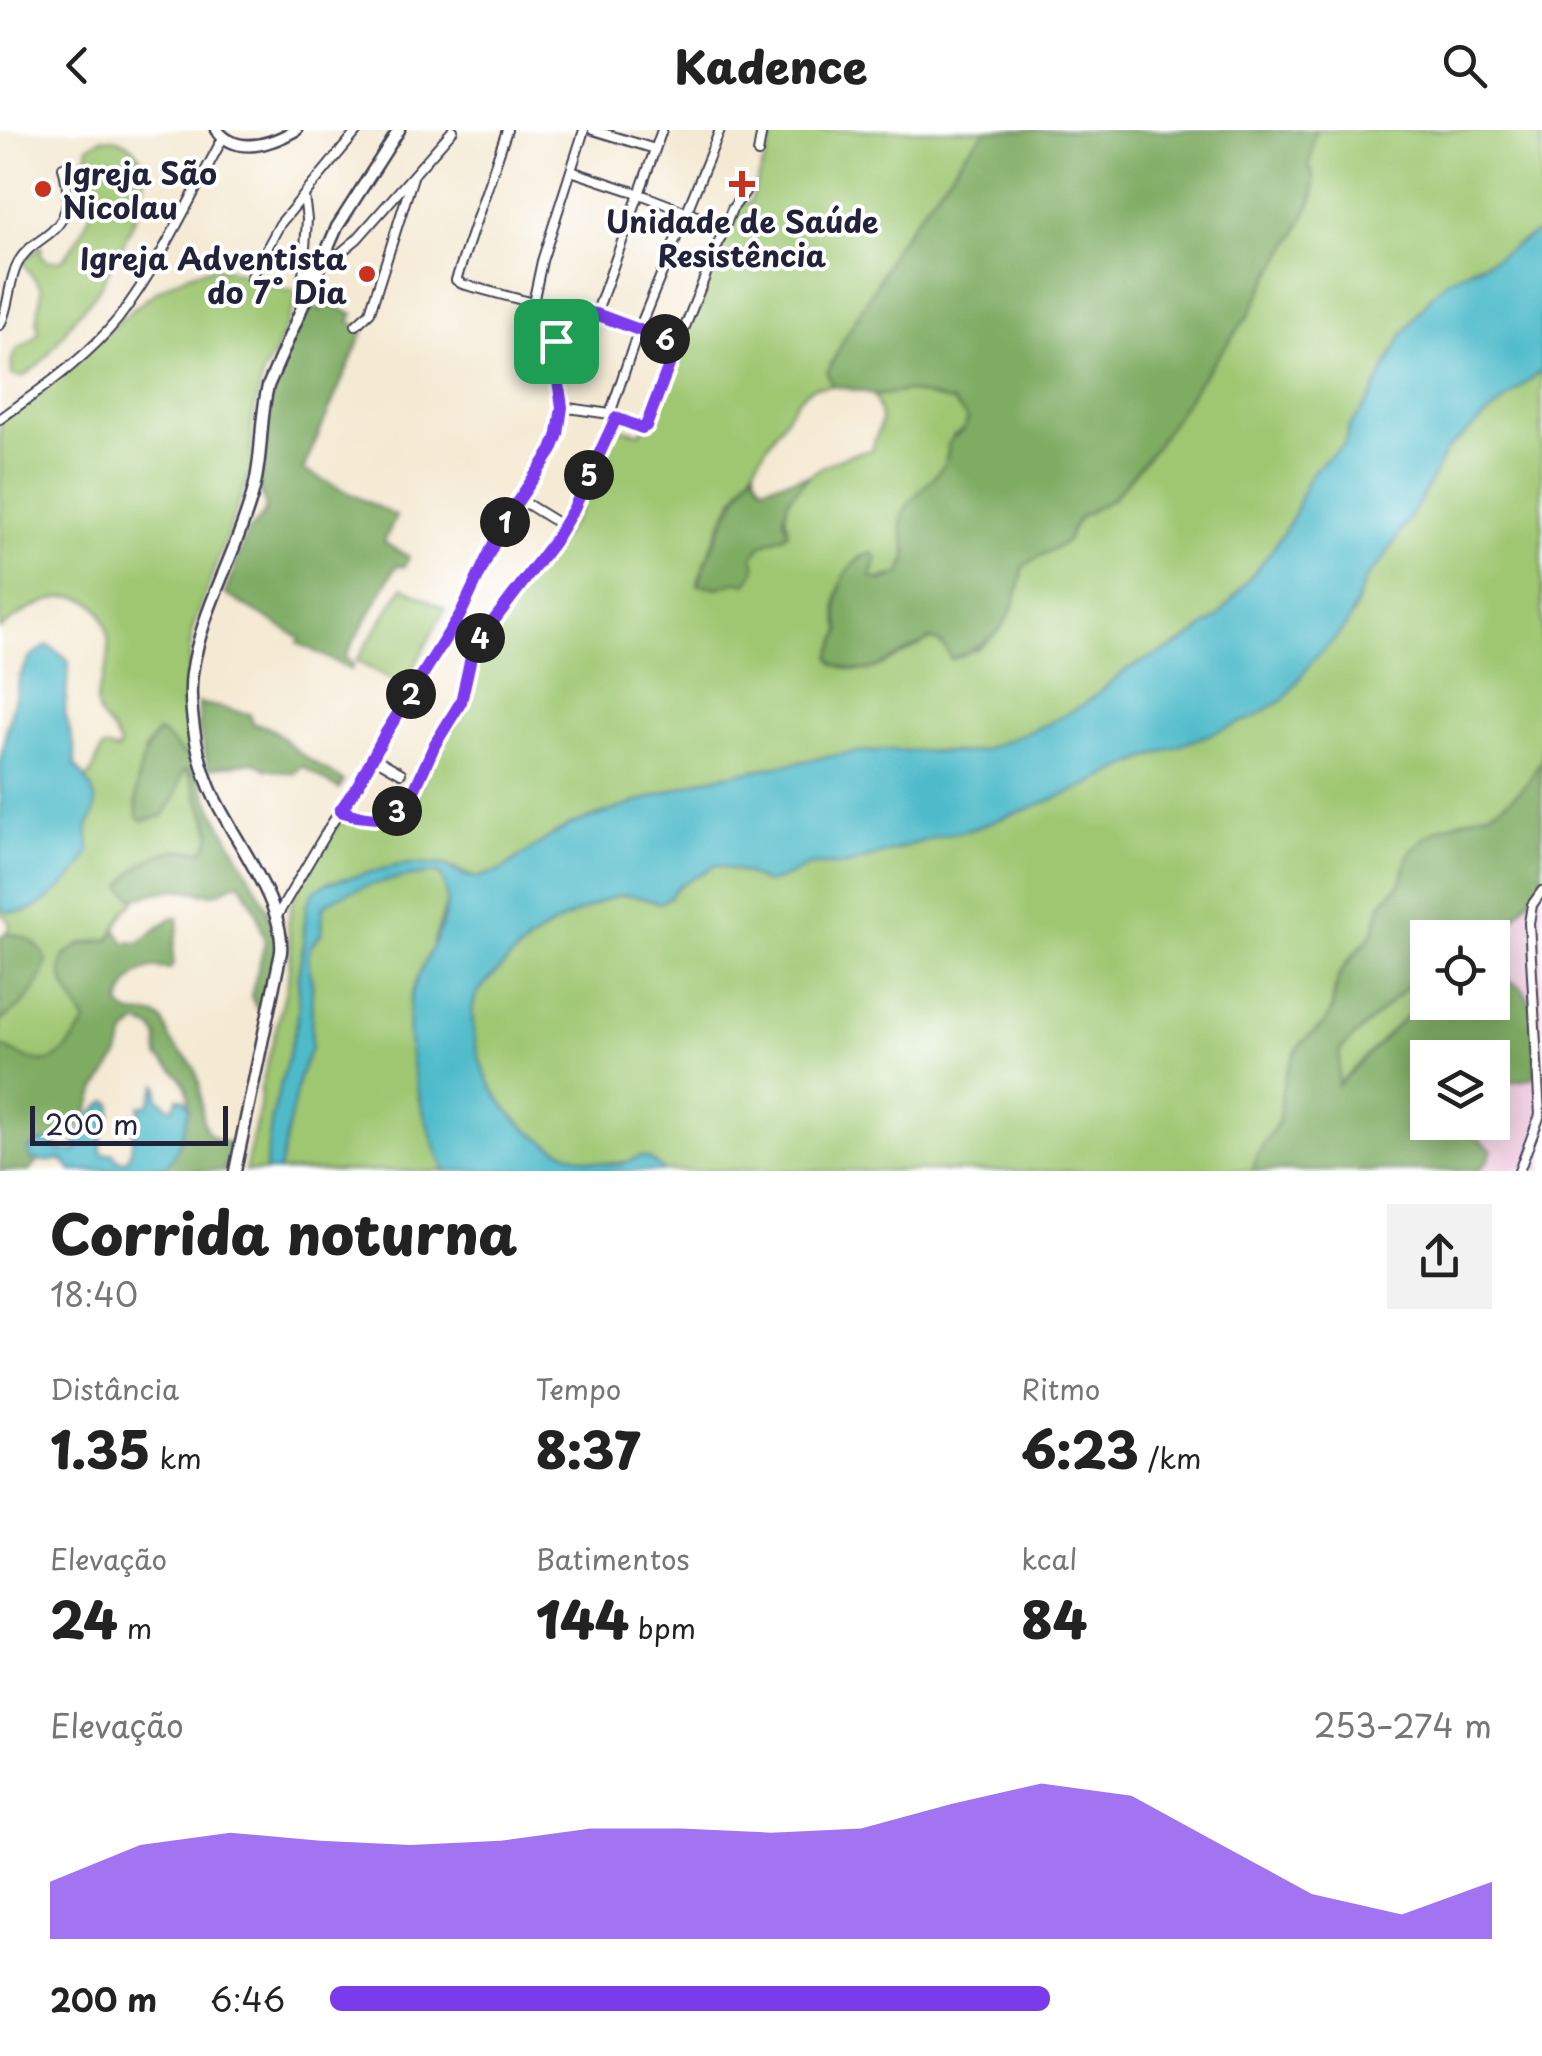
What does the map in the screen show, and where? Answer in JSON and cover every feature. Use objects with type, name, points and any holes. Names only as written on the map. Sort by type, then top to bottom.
[{"type":"main road","points":[[220,134],[241,146],[296,130]]},
{"type":"main road","points":[[235,1171],[281,952],[281,934],[276,916],[214,798],[203,769],[190,704],[192,674],[200,639],[254,490],[261,412],[268,386],[317,265],[354,198],[399,130]]},
{"type":"main road","points":[[304,304],[303,278],[317,265]]},
{"type":"street","points":[[250,278],[280,224],[358,130]]},
{"type":"street","points":[[304,248],[317,265],[332,260],[356,239],[453,130]]},
{"type":"street","points":[[507,130],[456,280],[533,303],[596,314],[677,344]]},
{"type":"street","points":[[533,303],[542,261],[584,130]]},
{"type":"street","points":[[593,130],[655,149]]},
{"type":"street","points":[[596,314],[662,130]]},
{"type":"street","points":[[758,153],[762,130]]},
{"type":"street","points":[[0,419],[62,372],[118,319],[156,260],[220,134]]},
{"type":"street","points":[[340,811],[376,818],[409,802],[435,744],[461,702],[473,648],[563,526],[613,416],[639,329],[719,134]]},
{"type":"street","points":[[0,325],[21,256],[52,232],[60,220],[70,192],[64,167]]},
{"type":"street","points":[[570,171],[725,227]]},
{"type":"street","points":[[356,324],[370,312],[415,172]]},
{"type":"street","points":[[562,407],[646,426],[732,208],[745,192]]},
{"type":"street","points":[[303,278],[307,219],[304,196]]},
{"type":"street","points":[[276,916],[460,615],[504,522],[552,450],[562,407],[555,360],[561,308]]},
{"type":"street","points":[[519,499],[563,526]]},
{"type":"street","points":[[372,757],[401,774]]},
{"type":"street","points":[[1519,1171],[1540,1115],[1529,923],[1532,904],[1542,891]]},
{"type":"shaded area","points":[[1542,813],[1542,1171],[1435,1171],[1448,1140],[1510,1140],[1510,1040],[1492,1040],[1492,1020],[1510,1020],[1510,920],[1474,920]]},
{"type":"green space","points":[[767,130],[987,130],[894,248],[831,363],[833,386],[813,387],[798,399],[759,458],[726,515],[698,583],[718,588],[737,580],[759,546],[782,537],[788,527],[786,512],[790,498],[799,485],[842,457],[872,450],[881,424],[874,396],[908,391],[953,402],[968,419],[964,429],[952,436],[945,465],[901,523],[907,556],[900,574],[877,580],[870,577],[874,569],[860,557],[839,591],[841,631],[831,655],[833,663],[857,670],[876,667],[929,639],[945,647],[976,650],[1009,614],[1024,566],[1068,540],[1080,517],[1112,499],[1154,449],[1249,315],[1296,234],[1314,196],[1309,168],[1315,130],[1542,130],[1542,229],[1496,258],[1472,267],[1432,295],[1402,336],[1370,399],[1349,427],[1344,445],[1306,483],[1291,521],[1218,618],[1182,643],[1127,669],[1086,703],[1048,724],[983,750],[826,757],[706,779],[570,825],[502,870],[476,878],[444,865],[404,864],[327,883],[303,926],[297,1022],[272,1118],[265,1171],[245,1171],[288,981],[288,925],[294,892],[332,825],[400,816],[459,711],[474,653],[485,633],[539,569],[575,518],[613,433],[621,428],[639,433],[647,425],[738,202],[750,203],[772,139],[765,134]]},
{"type":"green space","points":[[987,130],[1315,130],[1309,167],[1314,196],[1249,315],[1154,449],[1112,499],[1080,517],[1068,540],[1024,566],[1010,613],[994,635],[951,659],[943,646],[929,639],[876,667],[846,668],[833,663],[830,656],[841,631],[837,608],[845,575],[852,565],[872,553],[877,557],[871,577],[882,581],[900,574],[907,555],[903,513],[939,471],[948,453],[948,442],[964,429],[968,419],[953,402],[908,391],[874,396],[833,386],[827,373],[894,248]]},
{"type":"green space","points":[[113,138],[133,148],[142,164],[144,184],[129,231],[98,290],[51,352],[22,377],[12,375],[16,351],[39,331],[42,289],[22,262],[41,246],[41,256],[47,261],[65,257],[91,212],[93,200],[83,179],[88,147],[100,139]]},
{"type":"green space","points":[[216,267],[300,291],[263,374],[252,422],[251,470],[192,630],[186,696],[194,759],[157,732],[144,752],[163,816],[175,797],[182,773],[189,773],[209,825],[210,843],[207,850],[174,851],[156,858],[127,881],[122,888],[137,898],[109,939],[79,944],[62,978],[86,1023],[58,1057],[50,1061],[30,1059],[0,1045],[0,1021],[26,999],[44,970],[14,934],[5,934],[11,926],[0,914],[0,905],[2,909],[26,912],[64,884],[85,860],[94,795],[85,779],[103,748],[117,751],[120,746],[97,706],[109,653],[106,627],[98,609],[86,600],[54,599],[0,629],[0,421],[152,295],[182,277]]},
{"type":"green space","points":[[324,302],[353,314],[349,321],[364,330],[303,470],[396,516],[384,542],[409,557],[404,567],[397,565],[345,657],[353,665],[351,670],[298,643],[300,638],[225,594],[247,533],[266,507],[259,488],[272,382],[309,303],[320,310]]},
{"type":"green space","points":[[1542,370],[1542,760],[1528,782],[1504,804],[1441,828],[1425,837],[1408,855],[1401,883],[1382,903],[1373,933],[1346,963],[1335,988],[1331,1012],[1295,1053],[1282,1090],[1279,1121],[1257,1155],[1253,1171],[664,1171],[650,1159],[604,1163],[568,1154],[530,1131],[500,1100],[480,1061],[472,1021],[475,998],[522,948],[579,910],[622,895],[670,897],[677,887],[716,865],[766,883],[809,865],[847,865],[973,829],[1070,793],[1285,698],[1353,614],[1365,579],[1383,560],[1447,449]]},
{"type":"green space","points":[[755,468],[763,486],[809,475],[789,498],[784,516],[788,533],[757,550],[754,571],[747,584],[698,585],[722,524]]},
{"type":"green space","points":[[403,587],[445,609],[404,686],[356,661]]},
{"type":"green space","points":[[199,703],[250,714],[253,724],[274,731],[301,754],[344,781],[339,789],[302,766],[294,774],[266,769],[254,762],[209,768],[199,729]]},
{"type":"green space","points":[[158,732],[194,759],[207,797],[271,919],[276,950],[262,1010],[251,996],[265,942],[257,913],[240,882],[216,894],[177,890],[133,898],[122,887],[153,858],[169,851],[202,851],[211,834],[187,770],[182,773],[175,797],[163,816],[142,821],[137,817],[139,772]]},
{"type":"green space","points":[[1542,760],[1542,883],[1510,923],[1510,920],[1410,920],[1410,984],[1340,1050],[1338,1085],[1410,1012],[1410,1020],[1510,1020],[1510,981],[1522,987],[1535,1010],[1536,1075],[1526,1080],[1510,1082],[1510,1040],[1410,1040],[1410,1140],[1481,1140],[1492,1150],[1488,1161],[1478,1171],[1253,1171],[1257,1155],[1279,1121],[1282,1090],[1295,1053],[1331,1012],[1339,974],[1373,933],[1382,903],[1401,883],[1408,855],[1425,837],[1441,828],[1488,813],[1505,803],[1531,778]]},
{"type":"green space","points":[[439,873],[446,885],[446,904],[431,951],[415,983],[415,1070],[419,1100],[445,1171],[279,1171],[299,1077],[311,1048],[312,985],[308,959],[310,947],[322,932],[323,906],[363,887]]},
{"type":"green space","points":[[171,918],[178,918],[179,923],[174,963],[170,969],[152,968],[140,973],[127,987],[120,1005],[130,1013],[160,1018],[174,1045],[193,1066],[204,1124],[217,1140],[231,1143],[225,1171],[152,1171],[172,1157],[189,1100],[180,1077],[158,1057],[158,1038],[153,1029],[138,1023],[125,1035],[119,1055],[95,1092],[88,1112],[66,1138],[37,1143],[29,1149],[30,1158],[38,1161],[29,1171],[0,1171],[0,1045],[30,1059],[49,1061],[58,1057],[86,1023],[63,980],[61,969],[67,954],[82,945],[109,939],[117,930],[124,942],[139,943]]},
{"type":"green space","points":[[5,934],[30,941],[47,961],[30,996],[0,1021],[0,937]]},
{"type":"green space","points":[[1410,983],[1410,1012],[1337,1086],[1340,1050]]},
{"type":"water","points":[[1542,229],[1542,370],[1447,449],[1383,560],[1365,579],[1348,623],[1313,660],[1285,698],[1255,717],[973,829],[847,865],[810,865],[766,883],[716,865],[677,887],[660,903],[628,895],[609,898],[538,935],[486,983],[473,1004],[474,1034],[486,1074],[507,1109],[538,1137],[576,1156],[614,1164],[641,1156],[664,1171],[445,1171],[422,1106],[409,1033],[413,990],[439,932],[447,902],[439,873],[378,883],[323,906],[322,932],[310,947],[308,959],[312,985],[311,1048],[299,1078],[279,1171],[265,1171],[272,1118],[297,1022],[306,906],[314,891],[327,883],[404,864],[444,865],[476,878],[502,870],[570,825],[706,779],[855,752],[983,750],[1048,724],[1086,703],[1127,669],[1182,643],[1218,617],[1291,521],[1314,470],[1344,445],[1349,427],[1370,399],[1402,336],[1432,295],[1448,280],[1496,258]]},
{"type":"water","points":[[48,645],[69,663],[65,713],[75,749],[75,766],[95,801],[88,831],[89,851],[73,877],[37,907],[6,912],[0,905],[0,763],[20,676],[30,657]]},
{"type":"water","points":[[157,1084],[158,1098],[172,1109],[178,1098],[184,1099],[189,1107],[178,1147],[166,1165],[72,1171],[61,1159],[30,1158],[29,1149],[53,1140],[58,1150],[77,1151],[74,1140],[80,1137],[90,1116],[108,1101],[112,1104],[110,1118],[105,1123],[101,1150],[126,1161],[140,1120],[139,1107],[149,1104]]},
{"type":"place","name":"Unidade de Saúde Resistência","points":[[742,184]]},
{"type":"place","name":"Igreja São Nicolau","points":[[43,189]]},
{"type":"place","name":"Igreja Adventista do 7˚ Dia","points":[[367,274]]},
{"type":"route","points":[[561,308],[596,314],[677,344],[646,426],[616,418],[555,540],[473,648],[461,702],[435,744],[409,802],[376,818],[340,811],[460,615],[504,522],[552,450],[562,407],[556,341],[561,308]]}]
